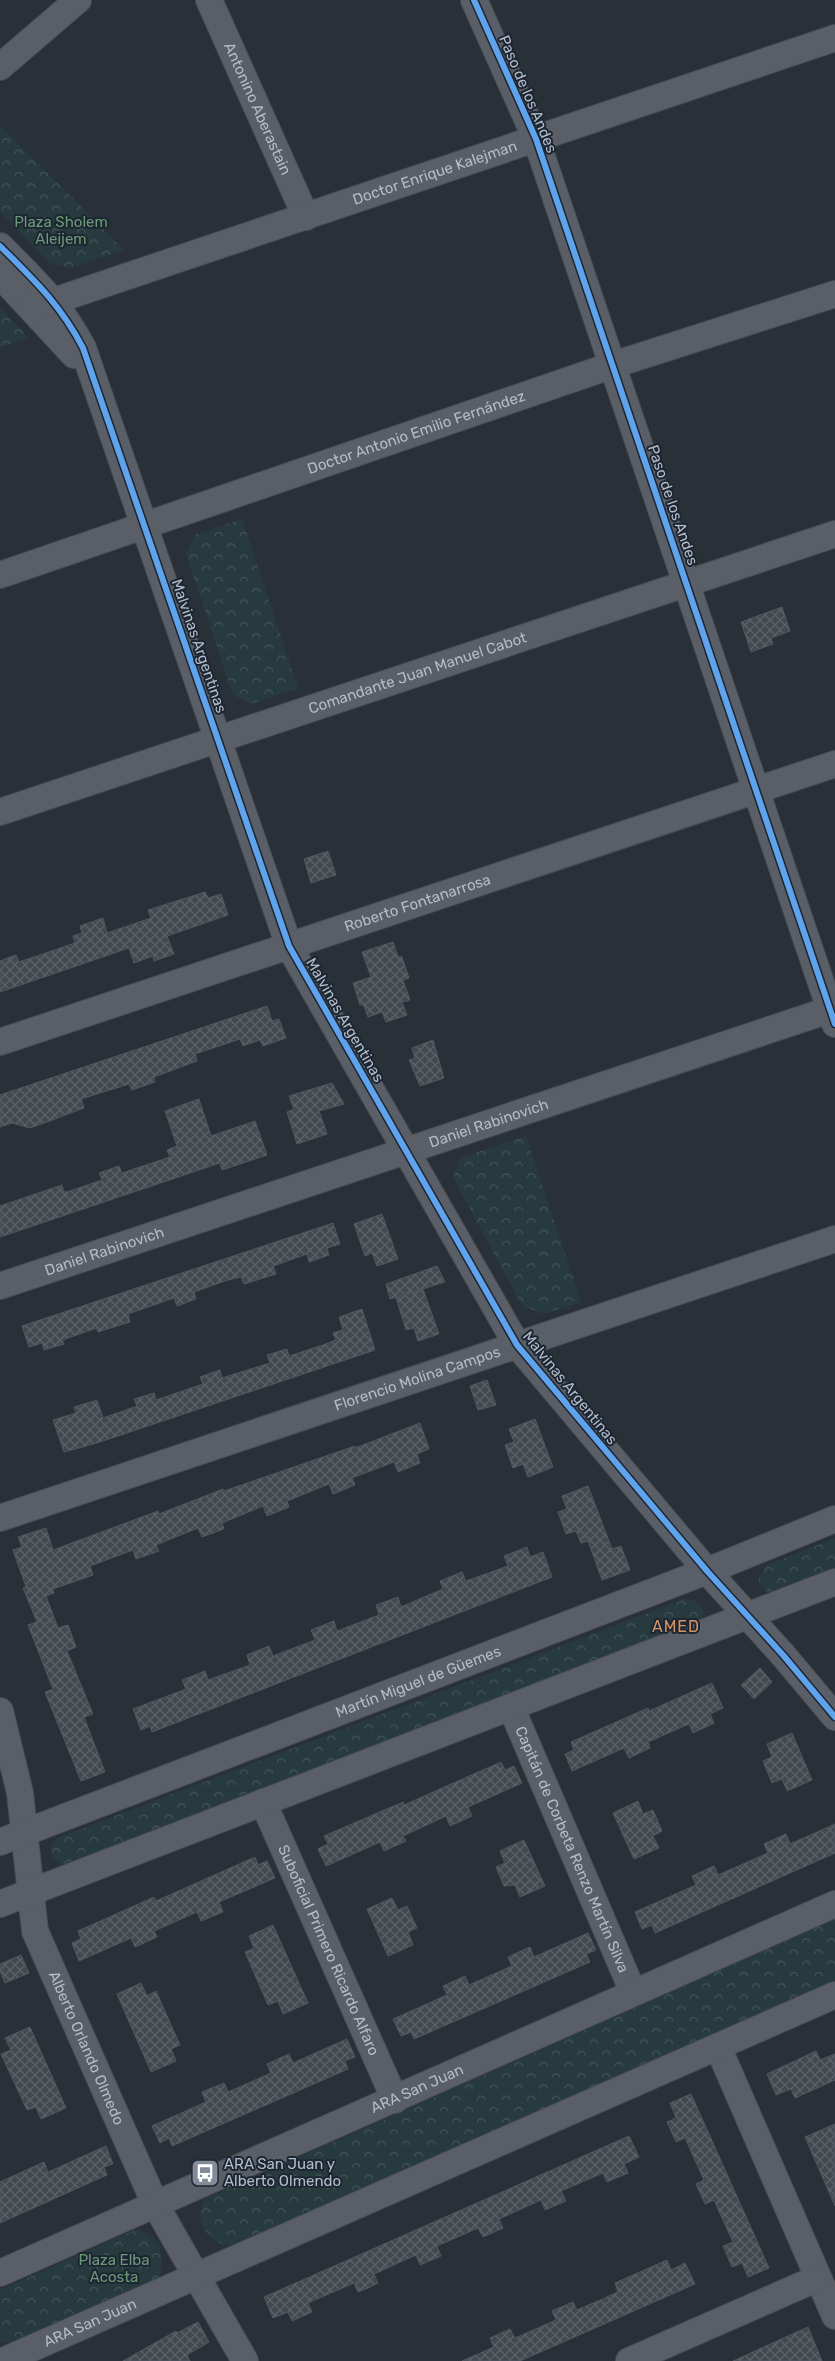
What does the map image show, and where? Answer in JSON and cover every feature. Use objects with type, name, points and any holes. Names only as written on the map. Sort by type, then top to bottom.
[{"type":"street","points":[[0,66],[78,0]]},
{"type":"street","name":"Antonino Aberastain","points":[[209,0],[306,217]]},
{"type":"street","name":"Paso de los Andes","points":[[474,0],[536,139],[756,790],[834,1014]]},
{"type":"street","name":"Doctor Enrique Kalejman","points":[[44,305],[835,38]]},
{"type":"street","name":"Malvinas Argentinas","points":[[0,246],[44,305]]},
{"type":"street","name":"Malvinas Argentinas","points":[[0,275],[71,324],[83,348],[289,946],[517,1345],[707,1571],[835,1717]]},
{"type":"street","name":"Doctor Antonio Emilio Fernández","points":[[0,575],[145,527],[612,365],[835,294]]},
{"type":"street","name":"Comandante Juan Manuel Cabot","points":[[0,812],[835,534]]},
{"type":"street","name":"Roberto Fontanarrosa","points":[[0,1042],[835,764]]},
{"type":"street","name":"Daniel Rabinovich","points":[[0,1286],[405,1151],[834,1014]]},
{"type":"street","name":"Florencio Molina Campos","points":[[0,1518],[835,1239]]},
{"type":"street","name":"Martín Miguel de Güemes","points":[[0,1842],[707,1571],[835,1519]]},
{"type":"street","points":[[0,1904],[835,1582]]},
{"type":"street","name":"Capitán de Corbeta Renzo Martín Silva","points":[[511,1706],[633,1992]]},
{"type":"street","name":"Alberto Orlando Olmedo","points":[[0,1711],[20,1793],[35,1931],[156,2204],[245,2361]]},
{"type":"street","name":"Suboficial Primero Ricardo Alfaro","points":[[263,1802],[395,2100]]},
{"type":"street","name":"ARA San Juan","points":[[0,2273],[835,1904]]},
{"type":"street","name":"ARA San Juan","points":[[3,2361],[835,1995]]},
{"type":"street","points":[[718,2047],[835,2316]]},
{"type":"street","points":[[629,2361],[818,2278]]},
{"type":"green space","name":"Plaza Sholem Aleijem","points":[[0,125],[124,250],[70,268],[50,263],[0,212]]},
{"type":"green space","points":[[0,308],[29,338],[0,347]]},
{"type":"green space","points":[[242,519],[298,688],[251,704],[233,695],[186,554],[195,535]]},
{"type":"green space","points":[[526,1136],[581,1302],[544,1314],[522,1306],[453,1177],[460,1158]]},
{"type":"green space","points":[[835,1538],[835,1571],[772,1593],[762,1587],[759,1582],[759,1576],[767,1565]]},
{"type":"green space","points":[[685,1599],[690,1599],[701,1606],[703,1617],[701,1622],[66,1865],[61,1865],[53,1858],[51,1847],[57,1838]]},
{"type":"green space","points":[[835,1919],[835,1980],[232,2246],[216,2241],[205,2230],[200,2215],[205,2199]]},
{"type":"green space","name":"Plaza Elba Acosta","points":[[135,2230],[151,2237],[160,2248],[162,2263],[158,2279],[12,2343],[0,2341],[0,2290]]},
{"type":"building","points":[[782,607],[790,631],[771,638],[773,644],[751,652],[741,622]]},
{"type":"building","points":[[328,851],[336,875],[311,883],[304,859]]},
{"type":"building","points":[[205,892],[208,898],[221,894],[228,915],[167,936],[174,954],[154,961],[153,956],[134,963],[129,948],[0,992],[0,961],[16,955],[19,962],[75,943],[73,936],[82,933],[80,926],[103,918],[107,933],[151,918],[148,910]]},
{"type":"building","points":[[393,942],[398,957],[402,957],[409,978],[403,980],[410,1000],[402,1002],[407,1015],[386,1022],[382,1012],[368,1017],[363,1004],[360,1005],[353,983],[371,977],[362,952]]},
{"type":"building","points":[[267,1006],[272,1021],[279,1019],[286,1038],[263,1046],[260,1040],[243,1046],[240,1039],[195,1054],[197,1061],[154,1077],[155,1082],[132,1090],[129,1084],[81,1099],[84,1108],[47,1122],[30,1128],[12,1123],[0,1127],[0,1095]]},
{"type":"building","points":[[433,1040],[444,1078],[420,1086],[409,1060],[415,1058],[412,1048]]},
{"type":"building","points":[[332,1083],[344,1104],[319,1111],[327,1134],[297,1144],[287,1112],[294,1109],[289,1096]]},
{"type":"building","points":[[199,1099],[211,1136],[255,1121],[267,1155],[222,1170],[220,1163],[0,1237],[0,1206],[62,1185],[64,1192],[67,1192],[102,1180],[99,1173],[119,1166],[122,1173],[170,1157],[167,1150],[177,1146],[165,1111]]},
{"type":"building","points":[[382,1214],[398,1259],[377,1266],[372,1253],[365,1256],[354,1224]]},
{"type":"building","points":[[333,1223],[340,1244],[327,1248],[329,1255],[309,1262],[307,1254],[273,1266],[276,1274],[244,1284],[241,1277],[228,1280],[194,1292],[196,1299],[177,1306],[174,1298],[128,1314],[130,1322],[98,1332],[97,1328],[62,1340],[64,1344],[44,1350],[42,1343],[29,1347],[22,1326]]},
{"type":"building","points":[[437,1266],[445,1282],[390,1299],[386,1284]]},
{"type":"building","points":[[423,1289],[439,1334],[418,1341],[414,1328],[406,1330],[396,1298]]},
{"type":"building","points":[[362,1309],[375,1350],[97,1443],[64,1452],[53,1420],[76,1413],[74,1407],[97,1400],[103,1418],[137,1406],[134,1399],[154,1393],[156,1400],[203,1384],[200,1377],[220,1370],[222,1378],[270,1363],[267,1355],[287,1349],[289,1356],[323,1345],[336,1340],[333,1333],[343,1330],[339,1317]]},
{"type":"building","points":[[487,1380],[496,1405],[478,1410],[470,1386]]},
{"type":"building","points":[[535,1419],[553,1467],[528,1477],[523,1464],[513,1468],[505,1445],[514,1442],[509,1429]]},
{"type":"building","points":[[420,1423],[429,1449],[417,1454],[420,1463],[398,1472],[394,1462],[352,1478],[355,1485],[333,1494],[329,1484],[287,1501],[289,1507],[267,1516],[263,1506],[222,1523],[224,1529],[202,1537],[198,1528],[156,1545],[159,1551],[136,1559],[133,1550],[90,1566],[93,1575],[53,1589],[54,1593],[46,1596],[58,1628],[68,1625],[76,1647],[67,1651],[93,1714],[84,1717],[105,1772],[81,1781],[45,1692],[53,1689],[28,1625],[37,1622],[23,1588],[26,1587],[13,1550],[22,1547],[18,1537],[46,1528],[53,1550],[158,1511],[159,1514],[223,1489],[224,1491],[355,1446],[355,1448]]},
{"type":"building","points":[[588,1486],[612,1549],[621,1546],[630,1570],[602,1580],[588,1541],[581,1543],[576,1531],[566,1534],[558,1512],[567,1509],[562,1496]]},
{"type":"building","points":[[527,1547],[530,1557],[543,1552],[552,1577],[152,1732],[150,1726],[141,1730],[133,1709],[186,1689],[182,1680],[205,1671],[208,1680],[250,1665],[247,1655],[269,1646],[273,1656],[315,1640],[311,1630],[334,1621],[337,1631],[379,1615],[376,1605],[398,1597],[401,1607],[443,1589],[440,1581],[462,1572],[466,1581],[508,1566],[504,1556]]},
{"type":"building","points":[[760,1668],[772,1682],[754,1699],[741,1685]]},
{"type":"building","points":[[712,1683],[723,1708],[710,1714],[714,1723],[693,1733],[689,1724],[648,1742],[650,1748],[629,1758],[624,1748],[572,1771],[565,1754],[574,1750],[571,1742],[648,1708],[649,1711]]},
{"type":"building","points":[[792,1733],[812,1780],[787,1791],[782,1779],[772,1783],[763,1761],[772,1757],[767,1744]]},
{"type":"building","points":[[501,1762],[505,1770],[514,1766],[522,1783],[468,1807],[472,1816],[450,1826],[446,1816],[403,1836],[406,1841],[384,1851],[380,1842],[326,1866],[318,1849],[328,1844],[324,1836],[403,1802],[404,1805]]},
{"type":"building","points":[[638,1801],[643,1814],[653,1810],[662,1831],[653,1836],[659,1848],[634,1859],[613,1813]]},
{"type":"building","points":[[835,1824],[835,1853],[655,1933],[652,1925],[642,1929],[635,1912],[696,1885],[692,1876],[714,1866],[718,1875],[768,1853],[764,1844],[786,1834],[790,1844]]},
{"type":"building","points":[[524,1840],[545,1886],[520,1897],[515,1885],[504,1886],[496,1867],[505,1863],[500,1851]]},
{"type":"building","points":[[255,1857],[258,1865],[267,1861],[275,1878],[219,1902],[223,1912],[201,1921],[197,1912],[154,1931],[157,1937],[135,1947],[131,1938],[79,1961],[72,1943],[81,1939],[78,1931],[154,1897],[156,1901]]},
{"type":"building","points":[[392,1898],[398,1910],[407,1906],[417,1928],[408,1932],[413,1945],[388,1956],[367,1909]]},
{"type":"building","points":[[273,1925],[308,2003],[283,2014],[278,2001],[268,2005],[245,1952],[254,1948],[249,1936]]},
{"type":"building","points":[[588,1933],[596,1950],[586,1954],[590,1962],[414,2039],[411,2032],[401,2036],[393,2019],[447,1995],[443,1986],[465,1976],[469,1985],[512,1966],[508,1957],[530,1947],[534,1957]]},
{"type":"building","points":[[21,1955],[29,1973],[5,1983],[0,1971],[0,1964]]},
{"type":"building","points":[[141,1983],[147,1996],[156,1991],[180,2045],[171,2049],[176,2061],[151,2072],[117,1994]]},
{"type":"building","points":[[30,2027],[66,2108],[41,2119],[36,2107],[27,2110],[1,2054],[11,2050],[5,2038]]},
{"type":"building","points":[[347,2039],[355,2057],[345,2061],[348,2069],[172,2146],[169,2138],[160,2143],[152,2126],[206,2102],[202,2092],[224,2083],[228,2092],[271,2073],[267,2064],[289,2054],[293,2063]]},
{"type":"building","points":[[816,2051],[820,2060],[835,2054],[835,2080],[795,2098],[791,2089],[776,2095],[767,2074]]},
{"type":"building","points":[[691,2094],[769,2268],[748,2277],[742,2263],[732,2267],[723,2246],[733,2242],[714,2200],[705,2204],[696,2184],[704,2180],[685,2138],[676,2142],[667,2122],[676,2118],[670,2103]]},
{"type":"building","points":[[835,2124],[835,2206],[805,2137]]},
{"type":"building","points":[[629,2136],[639,2157],[624,2164],[628,2173],[607,2182],[603,2173],[561,2191],[566,2201],[545,2210],[541,2200],[499,2219],[503,2228],[483,2237],[478,2228],[437,2246],[441,2256],[420,2265],[416,2255],[374,2274],[378,2283],[368,2288],[358,2292],[354,2283],[308,2303],[312,2312],[292,2321],[288,2312],[273,2318],[264,2297]]},
{"type":"building","points":[[106,2146],[113,2164],[104,2167],[107,2175],[0,2223],[0,2182],[44,2162],[48,2172]]},
{"type":"building","points":[[667,2260],[671,2270],[685,2263],[695,2284],[520,2361],[462,2361],[494,2347],[490,2338],[510,2329],[515,2338],[556,2320],[552,2311],[573,2302],[577,2310],[598,2301],[618,2292],[615,2283]]},
{"type":"building","points":[[198,2322],[209,2342],[187,2355],[190,2361],[123,2361],[176,2331],[177,2333]]},
{"type":"building","points":[[808,2327],[822,2361],[733,2361]]},
{"type":"cycle path","points":[[474,0],[536,139],[835,1024]]},
{"type":"cycle path","points":[[0,246],[56,305],[83,348],[289,946],[517,1345],[707,1571],[783,1655],[835,1717]]},
{"type":"place","name":"ARA San Juan y Alberto Olmendo","points":[[205,2173]]},
{"type":"district","name":"AMED","points":[[676,1626]]}]
